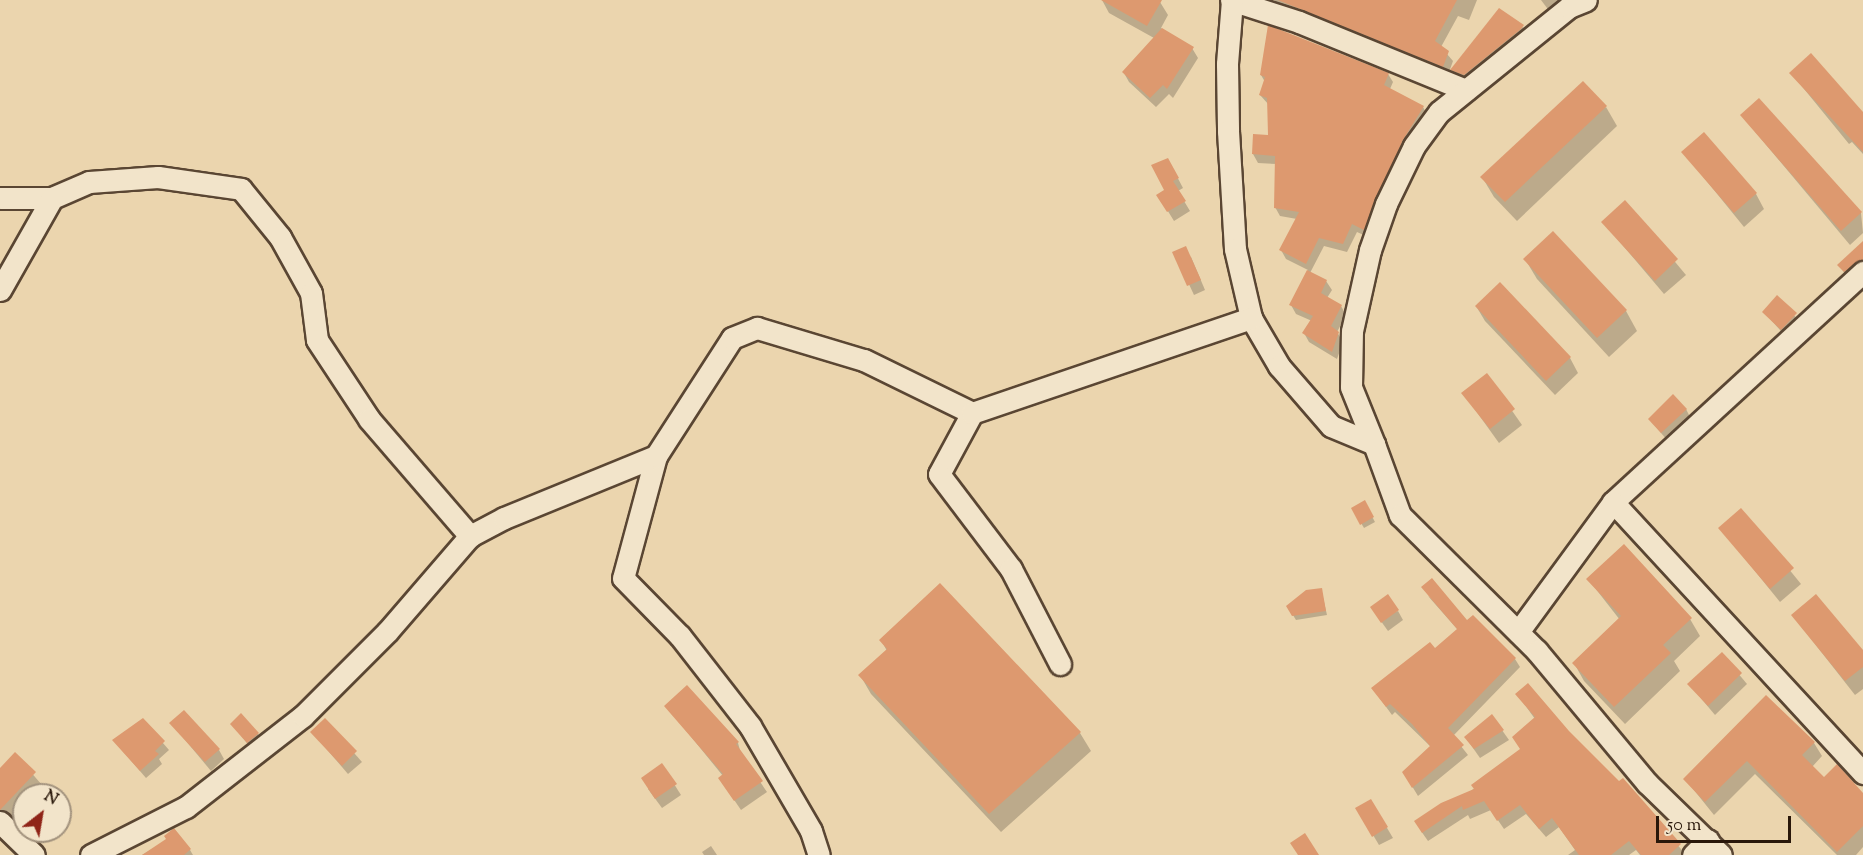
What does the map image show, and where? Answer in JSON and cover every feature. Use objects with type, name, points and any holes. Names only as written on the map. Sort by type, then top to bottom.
[{"type":"street","points":[[1374,444],[1331,426],[1279,366],[1251,318],[1235,249],[1228,131],[1232,0],[1299,21],[1466,90]]},
{"type":"street","points":[[1586,0],[1569,7],[1439,112],[1414,146],[1386,204],[1370,250],[1352,331],[1351,387],[1400,515],[1518,632],[1707,850]]},
{"type":"street","points":[[0,198],[52,198],[89,182],[158,177],[241,189],[280,237],[311,293],[317,340],[356,399],[470,536]]},
{"type":"street","points":[[0,290],[52,198]]},
{"type":"street","points":[[1518,632],[1612,502],[1863,272]]},
{"type":"street","points":[[1060,663],[1011,569],[939,474],[972,413],[1251,318]]},
{"type":"street","points":[[819,855],[811,831],[750,726],[680,636],[623,578],[656,456],[732,338],[757,328],[864,360],[972,413]]},
{"type":"street","points":[[91,855],[186,807],[303,716],[387,632],[470,536],[504,518],[656,456]]},
{"type":"street","points":[[1612,502],[1863,773]]},
{"type":"street","points":[[0,822],[34,855]]},
{"type":"building","points":[[1101,0],[1162,0],[1147,26]]},
{"type":"building","points":[[1278,0],[1457,0],[1435,41],[1449,51],[1443,67]]},
{"type":"building","points":[[1499,8],[1524,25],[1521,29],[1464,75],[1450,70]]},
{"type":"building","points":[[1268,25],[1389,73],[1384,85],[1424,106],[1403,140],[1364,230],[1352,224],[1343,244],[1319,238],[1306,264],[1279,250],[1299,212],[1274,208],[1275,156],[1252,154],[1253,134],[1268,135],[1267,98],[1259,95],[1265,77],[1260,75]]},
{"type":"building","points":[[1162,28],[1194,47],[1167,89],[1163,85],[1150,98],[1122,72]]},
{"type":"building","points":[[1811,53],[1863,112],[1863,152],[1789,73]]},
{"type":"building","points":[[1583,81],[1607,106],[1505,202],[1480,177]]},
{"type":"building","points":[[1759,98],[1862,212],[1841,231],[1740,115]]},
{"type":"building","points":[[1704,132],[1757,193],[1734,213],[1681,152]]},
{"type":"building","points":[[1168,158],[1179,178],[1173,181],[1186,201],[1167,212],[1156,195],[1164,190],[1151,165]]},
{"type":"building","points":[[1625,200],[1678,259],[1655,281],[1601,222]]},
{"type":"building","points":[[1553,231],[1627,310],[1597,338],[1523,259]]},
{"type":"building","points":[[1863,241],[1863,260],[1844,272],[1837,265]]},
{"type":"building","points":[[1186,246],[1201,280],[1187,286],[1172,252]]},
{"type":"building","points":[[1307,270],[1327,280],[1321,293],[1342,305],[1331,326],[1339,332],[1332,352],[1302,333],[1313,316],[1289,305]]},
{"type":"building","points":[[1500,282],[1571,357],[1546,381],[1475,306]]},
{"type":"building","points":[[1777,295],[1797,313],[1781,330],[1762,312]]},
{"type":"building","points":[[1487,373],[1515,409],[1490,429],[1461,393]]},
{"type":"building","points":[[1673,394],[1687,409],[1661,433],[1648,419]]},
{"type":"building","points":[[1365,500],[1374,517],[1360,525],[1351,508]]},
{"type":"building","points":[[1741,508],[1794,568],[1770,589],[1718,528]]},
{"type":"building","points":[[1624,544],[1692,618],[1663,645],[1671,653],[1614,707],[1572,663],[1621,616],[1586,579]]},
{"type":"building","points":[[1432,578],[1467,620],[1473,615],[1516,658],[1448,728],[1464,745],[1412,788],[1402,772],[1430,746],[1412,724],[1390,704],[1386,707],[1371,688],[1430,642],[1435,648],[1457,629],[1421,587]]},
{"type":"building","points":[[940,583],[1081,732],[989,814],[858,675],[887,649],[879,640]]},
{"type":"building","points":[[1322,588],[1326,611],[1292,616],[1286,606],[1306,590]]},
{"type":"building","points":[[1388,594],[1399,610],[1381,623],[1370,607]]},
{"type":"building","points":[[1816,594],[1863,650],[1863,667],[1845,681],[1791,615]]},
{"type":"building","points":[[1722,652],[1742,673],[1708,706],[1687,684]]},
{"type":"building","points":[[1528,683],[1569,731],[1619,781],[1623,778],[1681,844],[1669,855],[1641,855],[1629,841],[1611,855],[1579,855],[1552,818],[1539,829],[1520,805],[1497,821],[1484,801],[1463,810],[1462,806],[1422,833],[1414,821],[1441,803],[1474,789],[1471,785],[1520,749],[1512,737],[1535,717],[1515,694]]},
{"type":"building","points":[[687,685],[739,742],[736,744],[763,781],[734,801],[718,778],[723,774],[664,706]]},
{"type":"building","points":[[1766,695],[1815,742],[1802,755],[1824,777],[1837,764],[1863,793],[1863,826],[1837,852],[1747,761],[1705,802],[1683,779]]},
{"type":"building","points":[[184,710],[220,749],[205,762],[169,723]]},
{"type":"building","points":[[241,713],[259,733],[247,743],[230,724]]},
{"type":"building","points":[[1492,714],[1504,730],[1474,749],[1464,737]]},
{"type":"building","points":[[143,718],[165,741],[155,751],[159,754],[140,771],[112,740]]},
{"type":"building","points":[[325,718],[357,751],[342,766],[310,732]]},
{"type":"building","points":[[15,752],[36,772],[26,783],[12,783],[12,797],[0,810],[0,768]]},
{"type":"building","points":[[662,763],[677,784],[655,799],[641,778]]},
{"type":"building","points":[[1371,799],[1388,827],[1372,837],[1355,808]]},
{"type":"building","points":[[174,828],[191,849],[184,855],[142,855],[166,839],[164,836]]},
{"type":"building","points":[[1305,833],[1319,855],[1298,855],[1290,843]]}]
